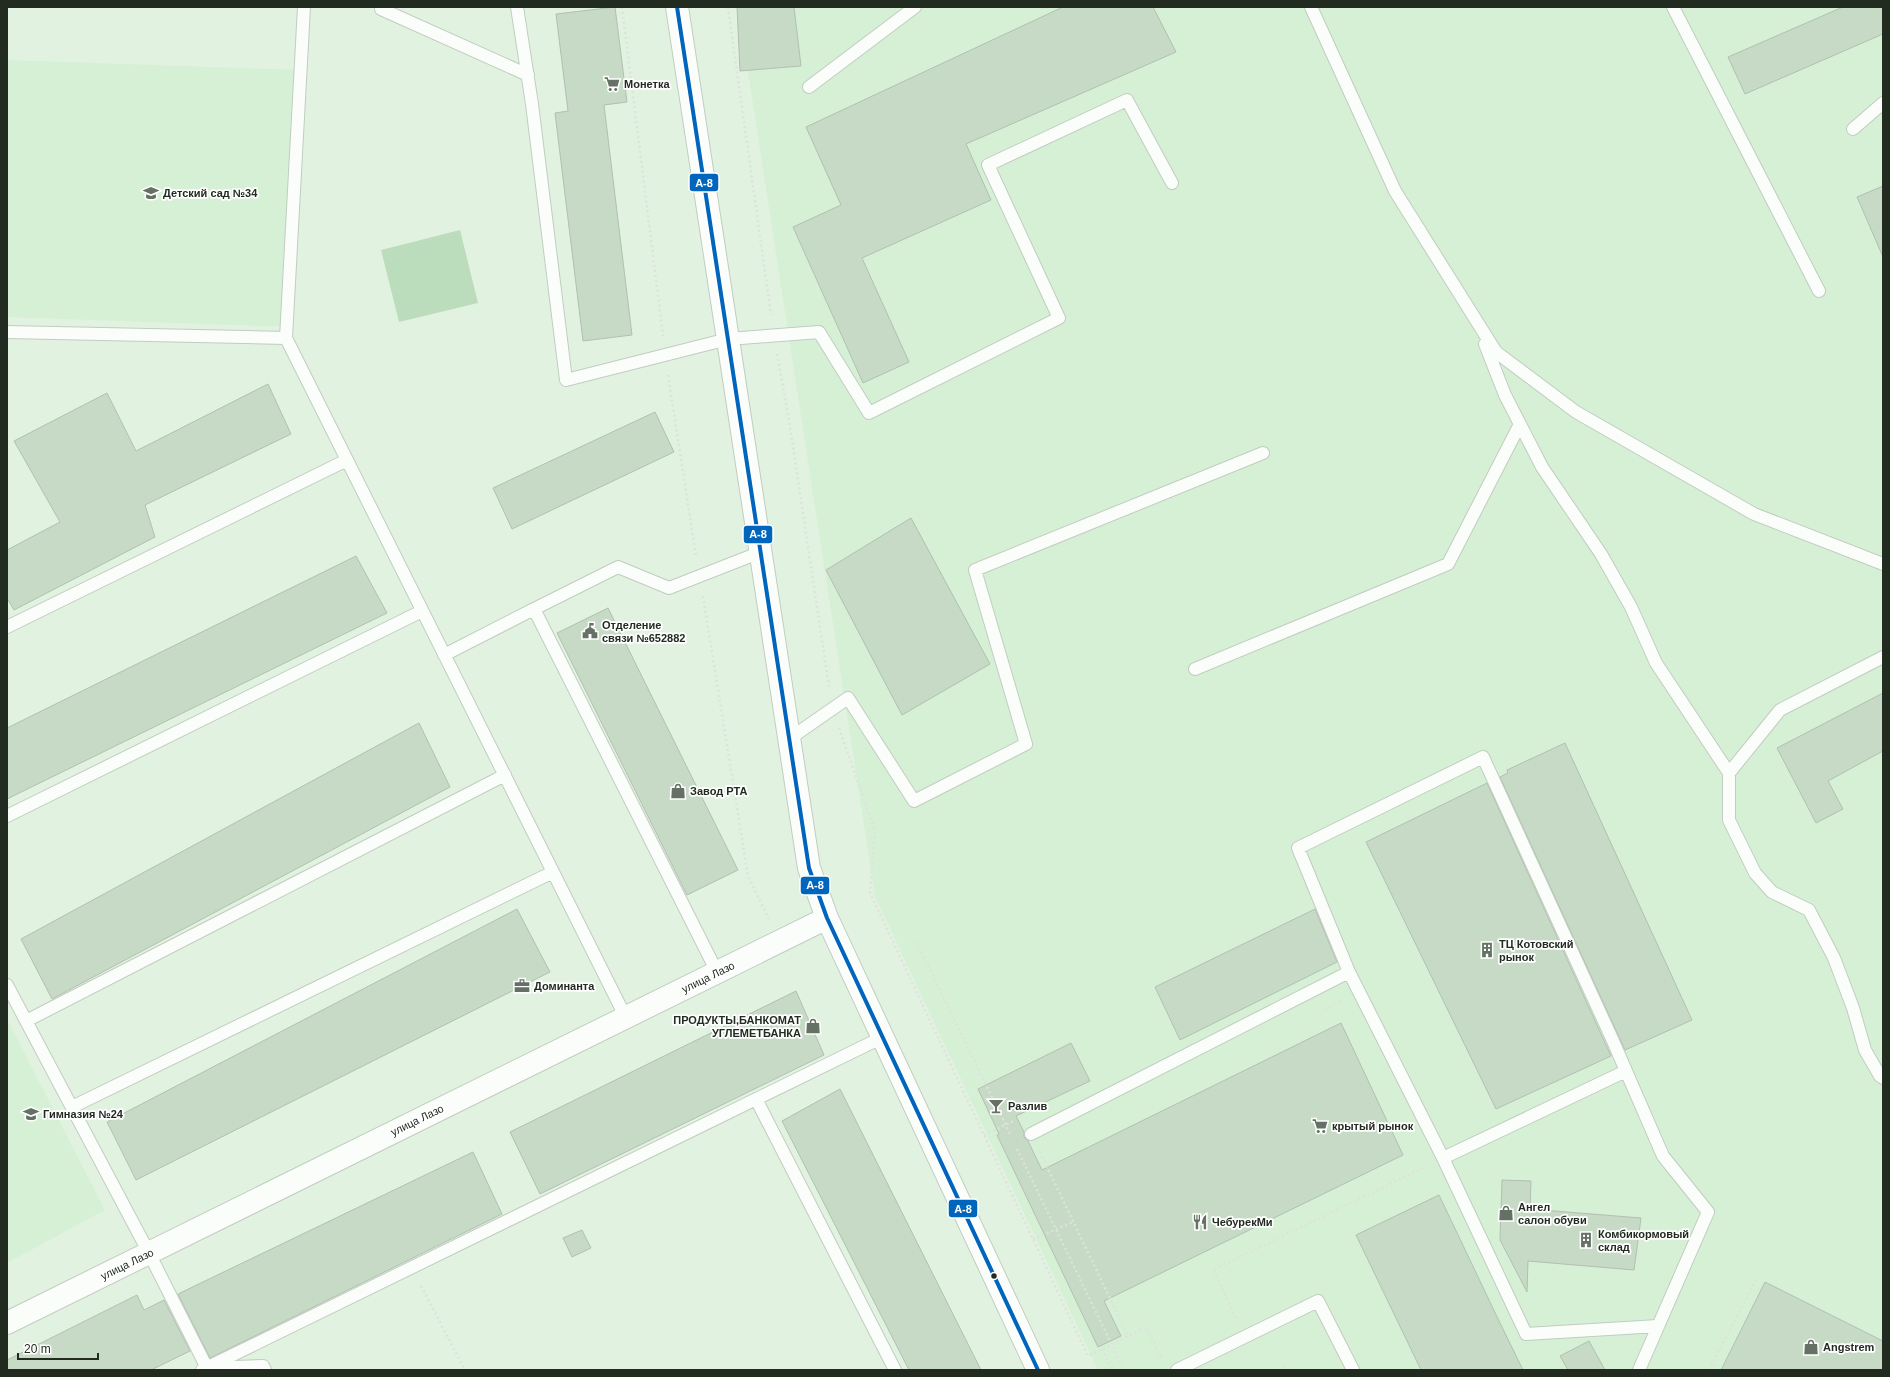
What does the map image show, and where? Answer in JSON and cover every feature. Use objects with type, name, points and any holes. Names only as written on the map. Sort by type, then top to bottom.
[{"type":"main road","points":[[677,7],[809,868],[827,918],[1038,1370]]},
{"type":"main road","name":"улица Лазо","points":[[7,1323],[827,918]]},
{"type":"lane","points":[[304,7],[286,338],[626,1018]]},
{"type":"lane","points":[[381,7],[381,9],[528,75]]},
{"type":"lane","points":[[517,7],[528,75],[566,380],[728,339],[774,337],[818,332],[869,413],[1059,318],[988,165],[1127,100],[1172,183]]},
{"type":"lane","points":[[809,87],[915,7]]},
{"type":"lane","points":[[1311,7],[1395,191],[1496,352],[1576,412],[1754,514],[1883,564]]},
{"type":"lane","points":[[1673,7],[1819,291]]},
{"type":"lane","points":[[1853,129],[1883,103]]},
{"type":"lane","points":[[1476,319],[1505,395],[1542,467],[1605,561],[1631,607],[1656,663],[1729,774],[1729,820],[1755,873],[1772,892],[1809,910],[1834,958],[1853,1008],[1865,1050],[1880,1076],[1883,1078]]},
{"type":"lane","points":[[7,332],[286,338]]},
{"type":"lane","points":[[1195,669],[1448,564],[1520,424]]},
{"type":"lane","points":[[789,739],[848,698],[914,801],[1026,744],[975,570],[1263,453]]},
{"type":"lane","points":[[7,627],[347,460]]},
{"type":"lane","points":[[444,655],[618,567],[669,588],[761,552]]},
{"type":"lane","points":[[534,609],[717,972]]},
{"type":"lane","points":[[7,816],[422,611]]},
{"type":"lane","points":[[1729,774],[1780,710],[1883,658]]},
{"type":"lane","points":[[1639,1370],[1708,1212],[1663,1156],[1626,1071],[1483,757],[1298,848],[1349,972],[1443,1158],[1526,1334],[1658,1326]]},
{"type":"lane","points":[[26,1021],[505,776]]},
{"type":"lane","points":[[72,1107],[553,872]]},
{"type":"lane","points":[[1031,1134],[1349,972]]},
{"type":"lane","points":[[7,985],[149,1253],[204,1369]]},
{"type":"lane","points":[[204,1369],[883,1037]]},
{"type":"lane","points":[[1443,1158],[1626,1071]]},
{"type":"lane","points":[[756,1099],[895,1370]]},
{"type":"lane","points":[[1177,1370],[1318,1301],[1353,1370]]},
{"type":"lane","points":[[204,1369],[263,1366],[265,1370]]},
{"type":"path","points":[[622,7],[665,355],[748,876],[771,923]]},
{"type":"path","points":[[728,7],[774,337],[789,420],[833,709],[874,830],[870,893],[1088,1356],[1146,1327],[1165,1364]]},
{"type":"path","points":[[917,943],[1012,1139]]},
{"type":"path","points":[[1031,1134],[1128,1336]]},
{"type":"path","points":[[1016,1146],[1124,1370]]},
{"type":"path","points":[[1245,1337],[1213,1270],[1443,1158]]},
{"type":"path","points":[[1033,1239],[1073,1222]]},
{"type":"path","points":[[411,1268],[465,1370]]},
{"type":"path","points":[[1709,1370],[1756,1280]]},
{"type":"path","points":[[1102,1349],[1112,1370]]},
{"type":"path","points":[[1284,1366],[1286,1370]]},
{"type":"shaded area","points":[[738,7],[1883,7],[1883,1370],[1098,1370],[875,897]]},
{"type":"shaded area","name":"Детский сад №34","points":[[7,60],[299,70],[291,327],[7,317]]},
{"type":"shaded area","points":[[460,230],[478,303],[399,322],[381,250]]},
{"type":"shaded area","name":"Гимназия №24","points":[[7,1019],[105,1210],[7,1263]]},
{"type":"building","points":[[615,7],[627,102],[604,105],[632,335],[583,341],[555,113],[568,111],[556,14]]},
{"type":"building","points":[[737,7],[794,7],[801,66],[740,71]]},
{"type":"building","points":[[1063,7],[1153,7],[1176,52],[966,144],[991,200],[862,258],[909,362],[863,383],[793,227],[841,205],[806,127]]},
{"type":"building","points":[[1843,7],[1883,7],[1883,34],[1745,94],[1728,57]]},
{"type":"building","points":[[1883,186],[1883,257],[1857,197]]},
{"type":"building","points":[[268,384],[291,434],[145,505],[155,537],[14,610],[7,598],[7,550],[60,522],[14,441],[107,393],[136,451]]},
{"type":"building","points":[[655,412],[674,452],[512,529],[493,488]]},
{"type":"building","points":[[911,518],[990,664],[902,715],[826,570]]},
{"type":"building","points":[[356,556],[387,613],[7,799],[7,728]]},
{"type":"building","points":[[608,608],[738,870],[687,895],[557,633]]},
{"type":"building","points":[[1883,693],[1883,751],[1828,781],[1843,809],[1816,823],[1777,748]]},
{"type":"building","points":[[419,723],[450,787],[52,999],[21,939]]},
{"type":"building","points":[[1565,743],[1692,1020],[1625,1050],[1500,777],[1508,773],[1507,770]]},
{"type":"building","name":"ТЦ Котовский рынок","points":[[1487,783],[1611,1056],[1496,1109],[1366,842]]},
{"type":"building","points":[[517,909],[550,972],[136,1180],[107,1122]]},
{"type":"building","points":[[1315,909],[1337,962],[1180,1040],[1155,987]]},
{"type":"building","points":[[796,991],[824,1055],[540,1194],[510,1132]]},
{"type":"building","name":"крытый рынок","points":[[1341,1023],[1403,1155],[1104,1301],[1121,1336],[1098,1347],[997,1135],[999,1134],[978,1089],[1071,1043],[1090,1081],[1016,1116],[1024,1132],[1024,1137],[1028,1141],[1042,1170]]},
{"type":"building","points":[[840,1089],[981,1370],[909,1370],[782,1121]]},
{"type":"building","points":[[473,1152],[502,1214],[210,1358],[178,1294]]},
{"type":"building","name":"Комбикормовый склад","points":[[1502,1180],[1531,1181],[1530,1209],[1641,1218],[1634,1270],[1528,1261],[1527,1292],[1500,1240]]},
{"type":"building","points":[[1439,1195],[1523,1370],[1421,1370],[1356,1235]]},
{"type":"building","points":[[582,1230],[591,1248],[572,1257],[563,1238]]},
{"type":"building","points":[[1765,1282],[1883,1341],[1883,1370],[1721,1370]]},
{"type":"building","points":[[137,1295],[144,1310],[164,1300],[190,1351],[151,1370],[7,1370],[7,1360]]},
{"type":"building","points":[[1589,1341],[1605,1370],[1568,1370],[1560,1356]]},
{"type":"transit line","name":"А-8","points":[[677,7],[809,868],[827,918],[1038,1370]]},
{"type":"place","name":"Монетка","points":[[612,84]]},
{"type":"place","name":"Детский сад №34","points":[[151,193]]},
{"type":"place","name":"Отделение связи №652882","points":[[590,631]]},
{"type":"place","name":"Завод РТА","points":[[678,791]]},
{"type":"place","name":"ТЦ Котовский рынок","points":[[1487,950]]},
{"type":"place","name":"Доминанта","points":[[522,986]]},
{"type":"place","name":"ПРОДУКТЫ,БАНКОМАТ УГЛЕМЕТБАНКА","points":[[813,1026]]},
{"type":"place","name":"Разлив","points":[[996,1106]]},
{"type":"place","name":"Гимназия №24","points":[[31,1114]]},
{"type":"place","name":"крытый рынок","points":[[1320,1126]]},
{"type":"place","name":"Ангел салон обуви","points":[[1506,1213]]},
{"type":"place","name":"ЧебурекМи","points":[[1200,1222]]},
{"type":"place","name":"Комбикормовый склад","points":[[1586,1240]]},
{"type":"place","name":"Angstrem","points":[[1811,1347]]}]
